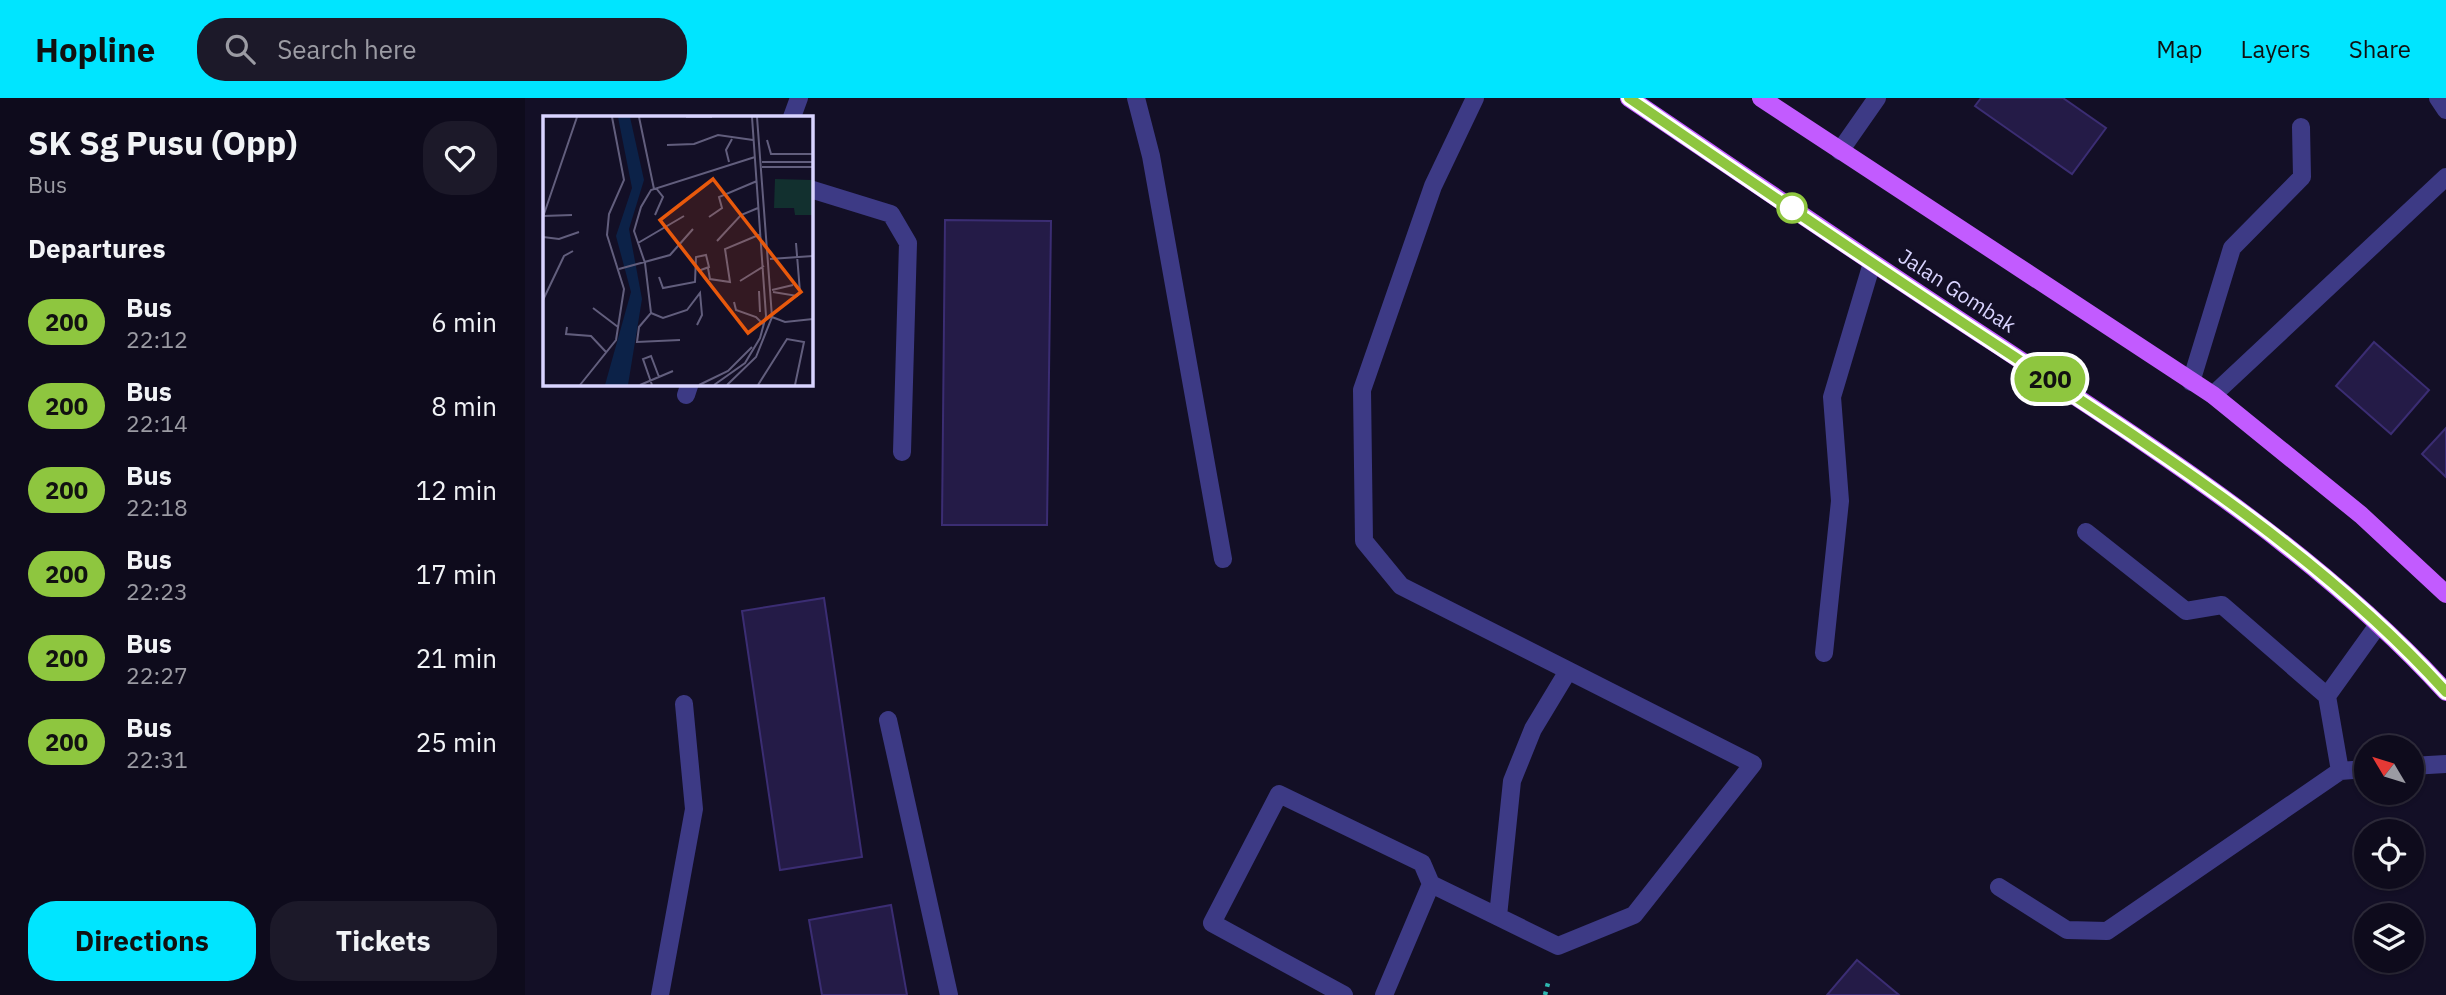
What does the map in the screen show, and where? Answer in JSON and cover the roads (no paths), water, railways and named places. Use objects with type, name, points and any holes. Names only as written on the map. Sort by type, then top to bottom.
[{"type":"main road","name":"Jalan Gombak","points":[[1629,98],[1872,263],[2116,423],[2270,533],[2378,625],[2446,692]]},
{"type":"main road","points":[[1761,98],[2080,305],[2213,395],[2361,515],[2446,594]]},
{"type":"street","points":[[792,116],[799,98]]},
{"type":"street","points":[[1136,98],[1151,156],[1223,559]]},
{"type":"street","points":[[1343,995],[1212,923],[1279,794],[1422,863],[1431,884],[1558,946],[1634,915],[1753,764],[1401,586],[1364,541],[1362,390],[1433,186],[1475,98]]},
{"type":"street","points":[[1840,151],[1877,98]]},
{"type":"street","points":[[2438,98],[2446,110]]},
{"type":"street","points":[[2191,382],[2232,248],[2302,177],[2301,127]]},
{"type":"street","points":[[2213,395],[2446,177]]},
{"type":"street","points":[[812,191],[891,214],[908,243],[902,452]]},
{"type":"street","points":[[1824,653],[1840,501],[1832,397],[1872,263]]},
{"type":"street","points":[[2086,532],[2186,611],[2222,605],[2327,696],[2340,771]]},
{"type":"street","points":[[2327,696],[2378,625]]},
{"type":"street","points":[[1498,916],[1512,781],[1533,729],[1568,671]]},
{"type":"street","points":[[660,995],[694,809],[684,704]]},
{"type":"street","points":[[888,720],[949,995]]},
{"type":"street","points":[[2424,765],[2446,764]]},
{"type":"street","points":[[1999,887],[2067,930],[2107,931],[2340,771],[2354,770]]},
{"type":"street","points":[[1384,995],[1431,884]]}]
